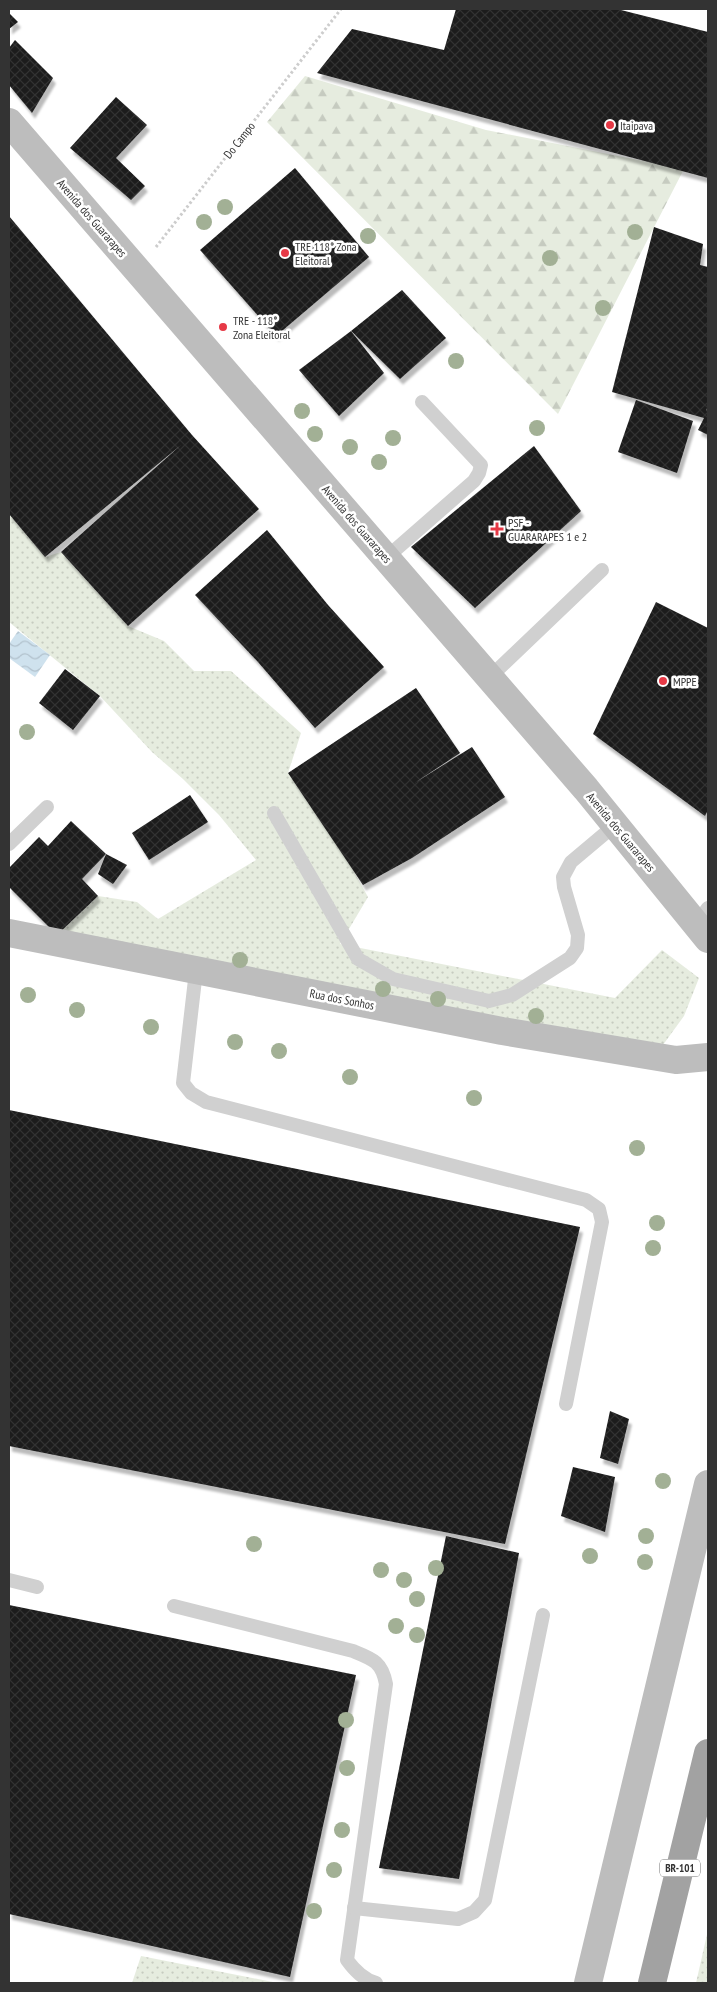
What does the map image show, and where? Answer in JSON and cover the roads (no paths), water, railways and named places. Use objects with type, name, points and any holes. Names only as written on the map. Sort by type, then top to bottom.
[{"type":"highway","name":"BR-101","points":[[652,1983],[708,1753]]},
{"type":"main road","name":"Avenida dos Guararapes","points":[[9,122],[705,927]]},
{"type":"main road","name":"Rua dos Sonhos","points":[[9,933],[502,1031],[676,1060],[708,1057]]},
{"type":"main road","name":"Rua dos Sonhos","points":[[676,1060],[708,1078]]},
{"type":"main road","points":[[588,1983],[708,1484]]},
{"type":"lane","points":[[386,558],[474,481],[479,473],[480,465],[422,402]]},
{"type":"lane","points":[[489,678],[602,570]]},
{"type":"lane","points":[[9,844],[47,807]]},
{"type":"lane","points":[[274,813],[358,959],[393,979],[489,1001],[512,995],[570,958],[574,953],[577,948],[578,935],[564,887],[563,876],[571,862],[616,825]]},
{"type":"lane","points":[[196,971],[184,1082],[191,1093],[206,1102],[586,1200],[599,1209],[602,1222],[566,1404]]},
{"type":"lane","points":[[9,1580],[36,1587]]},
{"type":"lane","points":[[174,1606],[353,1651],[372,1658],[384,1671],[386,1684],[347,1960],[354,1970],[368,1981],[376,1983]]},
{"type":"lane","points":[[354,1908],[458,1919],[474,1912],[485,1900],[543,1615]]},
{"type":"water","points":[[18,631],[50,655],[35,677],[9,658],[9,644]]},
{"type":"place","name":"Itaipava","points":[[610,125]]},
{"type":"place","name":"TRE 118° Zona Eleitoral","points":[[285,253]]},
{"type":"place","name":"TRE - 118° Zona Eleitoral","points":[[223,327]]},
{"type":"place","name":"PSF - GUARARAPES 1 e 2","points":[[497,529]]},
{"type":"place","name":"MPPE","points":[[663,681]]}]
